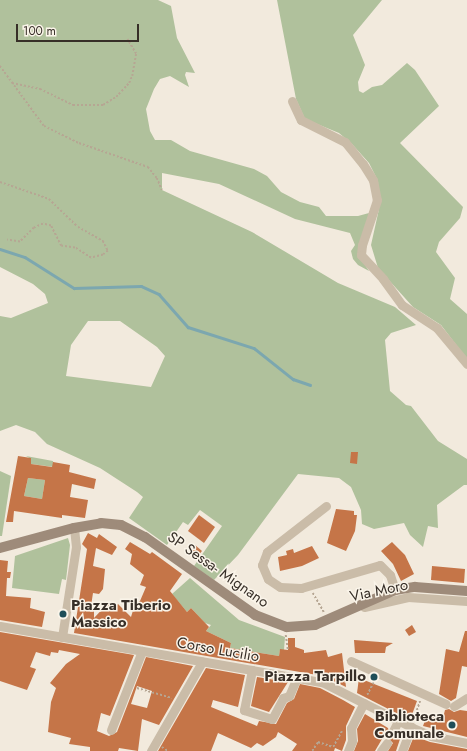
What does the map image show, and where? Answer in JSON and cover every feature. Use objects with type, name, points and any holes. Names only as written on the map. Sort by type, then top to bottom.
[{"type":"street","points":[[292,101],[294,110],[305,123],[345,142],[363,164],[373,180],[378,200],[362,245],[361,255],[383,279],[402,305],[437,328],[467,364]]},
{"type":"street","points":[[326,506],[272,548],[263,558],[264,572],[276,585],[291,589],[309,586],[375,564],[384,567],[395,590]]},
{"type":"street","name":"SP Sessa- Mignano","points":[[0,548],[74,528],[106,523],[127,527],[255,615],[287,627],[312,626],[395,590],[415,587],[467,591]]},
{"type":"street","points":[[62,637],[76,547],[74,528]]},
{"type":"street","name":"Via Moro","points":[[345,612],[408,597],[467,601]]},
{"type":"street","name":"Corso Lucilio","points":[[0,626],[322,682],[364,702],[411,728],[460,745]]},
{"type":"street","points":[[111,730],[127,685],[142,651]]},
{"type":"street","points":[[351,661],[377,675],[437,702],[450,705],[467,698]]},
{"type":"street","points":[[151,751],[202,662]]},
{"type":"street","points":[[252,670],[250,692],[244,710],[272,719],[283,698],[289,696],[297,677]]},
{"type":"street","points":[[348,751],[352,741],[351,728],[364,702]]},
{"type":"street","points":[[393,731],[398,722]]},
{"type":"street","points":[[402,751],[411,728]]},
{"type":"path","points":[[12,83],[40,89],[73,105],[103,106],[116,97],[132,76],[136,54],[127,40]]},
{"type":"path","points":[[0,66],[44,126],[79,143],[148,168],[158,178],[162,190]]},
{"type":"path","points":[[0,182],[49,199],[78,227],[103,241],[108,251],[103,256],[91,258],[75,248],[61,246],[51,226],[43,224],[34,228],[20,242],[7,240]]},
{"type":"path","points":[[309,586],[325,614]]},
{"type":"path","points":[[287,627],[288,650]]},
{"type":"path","points":[[364,702],[377,675]]},
{"type":"path","points":[[127,685],[180,701]]},
{"type":"path","points":[[411,728],[422,695]]},
{"type":"path","points":[[312,751],[318,742],[333,747],[344,729],[351,728]]},
{"type":"green space","points":[[0,0],[158,0],[171,6],[177,38],[195,73],[186,72],[185,75],[189,87],[170,76],[160,79],[154,89],[146,109],[150,131],[155,140],[171,140],[190,151],[254,169],[267,176],[281,192],[300,202],[319,207],[326,216],[358,216],[369,213],[358,254],[369,271],[358,265],[353,259],[351,251],[355,245],[350,233],[295,219],[219,184],[162,173],[162,190],[252,232],[338,283],[395,307],[416,325],[391,333],[385,340],[390,391],[406,405],[411,406],[438,441],[467,459],[467,485],[464,485],[437,505],[438,528],[428,526],[423,547],[410,535],[404,523],[374,529],[362,524],[361,510],[351,487],[339,478],[298,474],[238,555],[214,580],[194,566],[222,526],[200,510],[188,525],[183,522],[167,545],[129,518],[143,497],[137,492],[100,468],[47,444],[35,432],[16,425],[0,431],[0,316],[11,318],[48,303],[45,294],[33,284],[0,267]],"holes":[[[88,321],[120,321],[157,347],[165,356],[151,387],[66,376],[71,345]]]},
{"type":"green space","points":[[277,0],[382,0],[353,35],[365,65],[358,82],[359,91],[363,93],[372,87],[382,85],[407,63],[415,70],[439,106],[400,143],[463,207],[460,218],[439,242],[436,252],[455,278],[450,299],[467,314],[467,359],[441,325],[413,307],[378,268],[371,245],[379,209],[378,181],[369,163],[352,144],[339,133],[305,119],[296,99]]},
{"type":"green space","points":[[26,456],[53,461],[54,467],[31,464],[31,459]]},
{"type":"green space","points":[[0,471],[11,476],[2,536],[0,536]]},
{"type":"green space","points":[[28,478],[45,480],[42,499],[24,496]]},
{"type":"green space","points":[[68,538],[70,545],[66,580],[62,579],[59,594],[12,588],[15,556]]},
{"type":"green space","points":[[190,578],[239,620],[285,637],[284,650],[280,650],[279,656],[230,648],[231,643],[206,631],[211,625],[205,623],[191,608],[187,612],[172,594]]},
{"type":"building","points":[[351,452],[358,452],[357,464],[350,463]]},
{"type":"building","points":[[18,456],[31,458],[31,464],[52,467],[53,462],[70,465],[69,472],[96,479],[94,489],[72,484],[70,497],[88,500],[85,518],[62,515],[62,518],[14,511],[13,522],[6,522]],"holes":[[[28,478],[45,480],[42,499],[24,496]]]},
{"type":"building","points":[[336,509],[354,511],[354,515],[357,515],[355,531],[346,551],[327,543]]},
{"type":"building","points":[[199,515],[215,527],[204,543],[188,531]]},
{"type":"building","points":[[88,533],[97,538],[99,534],[117,547],[112,555],[96,548],[93,566],[105,569],[103,589],[99,594],[93,593],[91,606],[94,607],[94,618],[109,602],[115,607],[118,604],[131,617],[135,604],[140,601],[146,587],[140,585],[144,575],[130,564],[132,554],[125,549],[130,542],[150,554],[152,552],[182,574],[170,591],[187,612],[191,608],[209,627],[206,631],[231,643],[230,648],[279,656],[280,649],[288,650],[288,638],[295,638],[295,647],[304,650],[304,653],[326,650],[328,657],[342,653],[346,687],[323,676],[74,633],[87,549],[82,544]]},
{"type":"building","points":[[392,542],[405,555],[414,574],[401,581],[393,564],[381,551]]},
{"type":"building","points":[[195,545],[202,551],[196,558],[189,553]]},
{"type":"building","points":[[312,546],[319,558],[302,566],[280,571],[278,557],[287,555],[286,551],[293,549],[294,553]]},
{"type":"building","points":[[0,560],[8,561],[7,572],[11,572],[10,578],[7,578],[6,596],[31,598],[30,608],[45,612],[42,627],[0,620]]},
{"type":"building","points":[[432,566],[465,569],[464,583],[431,580]]},
{"type":"building","points":[[412,625],[416,632],[409,636],[405,630]]},
{"type":"building","points":[[465,631],[467,631],[467,667],[462,666],[456,698],[451,701],[439,694],[446,649],[459,652]]},
{"type":"building","points":[[0,632],[134,655],[110,716],[101,713],[97,731],[109,736],[117,732],[146,657],[193,666],[159,725],[142,719],[138,751],[119,748],[118,751],[90,751],[90,747],[69,744],[71,738],[48,732],[51,702],[56,688],[50,683],[66,664],[80,654],[59,650],[58,653],[51,652],[50,656],[36,652],[30,667],[36,669],[27,690],[0,681]],"holes":[[[137,686],[152,691],[147,708],[131,704]]]},
{"type":"building","points":[[354,640],[393,643],[386,647],[385,653],[355,653]]},
{"type":"building","points":[[206,668],[245,675],[238,707],[213,700],[211,707],[257,726],[259,721],[276,724],[287,703],[294,699],[300,684],[320,688],[355,707],[346,726],[346,740],[342,751],[335,748],[334,751],[292,751],[297,744],[278,732],[276,737],[263,746],[257,743],[251,748],[218,733],[211,751],[158,751]]},
{"type":"building","points":[[257,677],[288,682],[269,712],[251,706]]},
{"type":"building","points":[[359,678],[417,701],[410,720],[357,693]]},
{"type":"building","name":"Biblioteca Comunale","points":[[449,709],[454,712],[460,710],[467,711],[467,737],[423,726],[427,715],[443,718],[445,710]]},
{"type":"building","points":[[365,714],[388,728],[390,736],[401,736],[396,751],[388,751],[393,743],[387,737],[382,739],[375,751],[354,751],[358,741],[357,729]]},
{"type":"building","points":[[414,736],[430,742],[467,749],[467,751],[408,751]]},
{"type":"waterway","points":[[0,249],[25,257],[74,288],[141,286],[159,294],[188,327],[254,348],[293,379],[310,385]]},
{"type":"place","name":"Piazza Tiberio Massico","points":[[63,614]]},
{"type":"place","name":"Piazza Tarpillo","points":[[374,677]]},
{"type":"place","name":"Biblioteca Comunale","points":[[452,725]]}]
